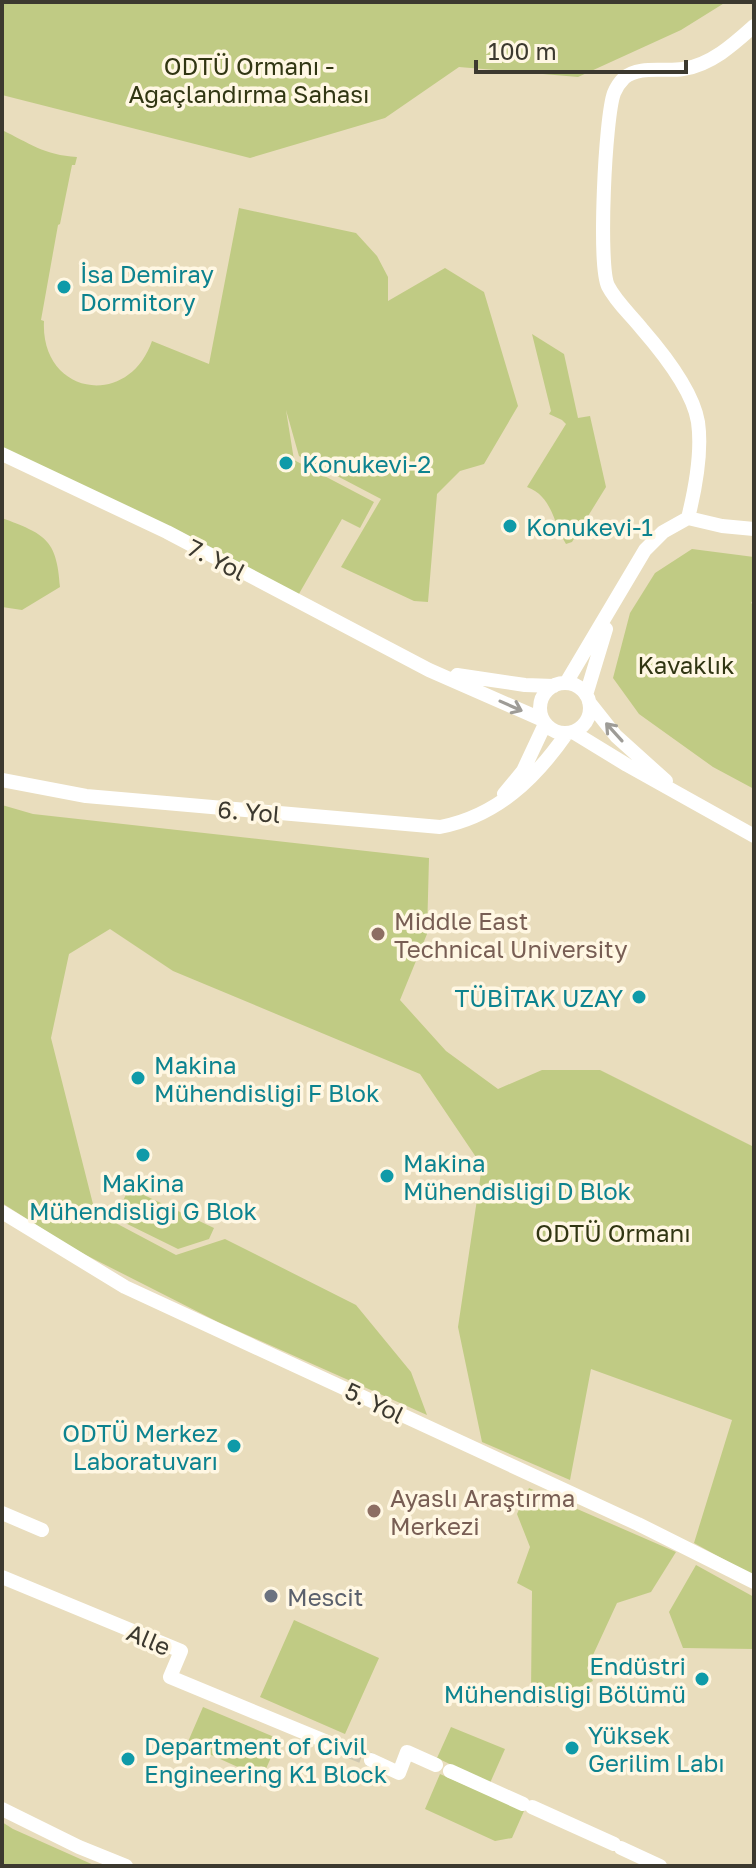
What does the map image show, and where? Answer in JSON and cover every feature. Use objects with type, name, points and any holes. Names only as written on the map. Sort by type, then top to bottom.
[{"type":"street","points":[[688,518],[695,489],[698,423],[692,400],[662,354],[617,300],[605,277],[605,183],[611,106],[614,93],[626,76],[638,71],[684,69],[706,62],[754,26]]},
{"type":"street","name":"7. Yol","points":[[2,454],[167,532],[429,670],[544,722],[555,731],[570,732],[754,836]]},
{"type":"street","points":[[544,722],[540,705],[542,697],[560,685],[614,606],[645,550],[663,532],[688,518],[754,529]]},
{"type":"street","points":[[570,732],[584,724],[588,717],[587,698],[614,606]]},
{"type":"street","name":"7. Yol","points":[[429,670],[480,680],[574,685],[616,736],[684,798]]},
{"type":"street","name":"6. Yol","points":[[493,806],[523,771],[544,722]]},
{"type":"street","name":"6. Yol","points":[[2,780],[86,796],[440,827],[471,820],[519,790],[544,766],[570,732]]},
{"type":"street","name":"5. Yol","points":[[2,1212],[125,1287],[638,1524],[754,1582]]},
{"type":"street","points":[[2,1513],[42,1530]]},
{"type":"street","name":"Alle","points":[[2,1577],[181,1651],[170,1677],[349,1751]]},
{"type":"street","points":[[371,1760],[399,1773],[407,1752],[660,1866]]},
{"type":"street","points":[[2,1809],[126,1866]]},
{"type":"shaded area","name":"Middle East Technical University","points":[[2,2],[754,2],[754,1866],[2,1866]]},
{"type":"green space","name":"ODTÜ Ormanı - Ağaçlandırma Sahası","points":[[2,2],[726,2],[681,30],[578,77],[459,67],[385,118],[250,158],[2,95]]},
{"type":"green space","points":[[2,130],[46,151],[77,157],[75,165],[72,165],[58,225],[41,320],[44,321],[47,346],[56,365],[70,378],[88,385],[106,385],[124,377],[140,363],[152,341],[209,364],[239,208],[356,233],[377,256],[388,277],[388,301],[445,268],[484,292],[518,406],[484,464],[460,471],[437,494],[428,602],[414,601],[341,567],[381,499],[299,456],[286,410],[294,460],[374,502],[360,528],[342,519],[296,599],[2,454]]},
{"type":"green space","points":[[532,334],[564,354],[578,418],[590,416],[606,487],[572,542],[566,544],[547,503],[536,491],[527,487],[566,424],[549,414],[551,411]]},
{"type":"green space","points":[[2,518],[38,534],[46,540],[56,558],[60,587],[22,610],[2,607]]},
{"type":"green space","name":"Kavaklık","points":[[692,549],[754,557],[754,598],[751,603],[754,605],[754,789],[713,767],[639,714],[613,678],[630,613],[655,573]]},
{"type":"green space","name":"ODTÜ Ormanı","points":[[2,805],[33,814],[429,858],[427,934],[400,1000],[446,1051],[498,1089],[542,1070],[600,1070],[754,1147],[754,1576],[694,1543],[732,1420],[591,1369],[570,1480],[482,1442],[458,1327],[482,1166],[420,1074],[173,971],[110,929],[69,954],[51,1038],[95,1212],[176,1255],[225,1239],[356,1305],[411,1372],[427,1415],[218,1322],[74,1249],[2,1203]]},
{"type":"green space","points":[[129,1188],[214,1228],[209,1239],[178,1249],[115,1218]]},
{"type":"green space","points":[[529,1488],[676,1552],[651,1592],[617,1603],[587,1668],[593,1681],[537,1707],[531,1693],[532,1591],[517,1583],[530,1547],[517,1514]]},
{"type":"green space","points":[[696,1565],[754,1597],[754,1649],[683,1648],[669,1612]]},
{"type":"green space","points":[[294,1620],[379,1658],[345,1734],[260,1697]]},
{"type":"green space","points":[[203,1707],[279,1739],[262,1778],[187,1744]]},
{"type":"green space","points":[[451,1727],[505,1749],[490,1783],[437,1758]]},
{"type":"green space","points":[[440,1774],[524,1811],[512,1838],[495,1841],[425,1809]]},
{"type":"green space","points":[[2,1822],[13,1829],[96,1866],[2,1866]]},
{"type":"tunnel","points":[[349,1751],[371,1760]]},
{"type":"place","name":"İsa Demiray Dormitory","points":[[64,287]]},
{"type":"place","name":"Konukevi-2","points":[[286,463]]},
{"type":"place","name":"Konukevi-1","points":[[510,526]]},
{"type":"place","name":"Middle East Technical University","points":[[378,934]]},
{"type":"place","name":"TÜBİTAK UZAY","points":[[639,997]]},
{"type":"place","name":"Makina Mühendisliği F Blok","points":[[138,1078]]},
{"type":"place","name":"Makina Mühendisliği G Blok","points":[[143,1155]]},
{"type":"place","name":"Makina Mühendisliği D Blok","points":[[387,1176]]},
{"type":"place","name":"ODTÜ Merkez Laboratuvarı","points":[[234,1446]]},
{"type":"place","name":"Ayaslı Araştırma Merkezi","points":[[374,1511]]},
{"type":"place","name":"Mescit","points":[[271,1596]]},
{"type":"place","name":"Endüstri Mühendisliği Bölümü","points":[[702,1679]]},
{"type":"place","name":"Yüksek Gerilim Labı","points":[[572,1748]]},
{"type":"place","name":"Department of Civil Engineering K1 Block","points":[[128,1759]]}]
